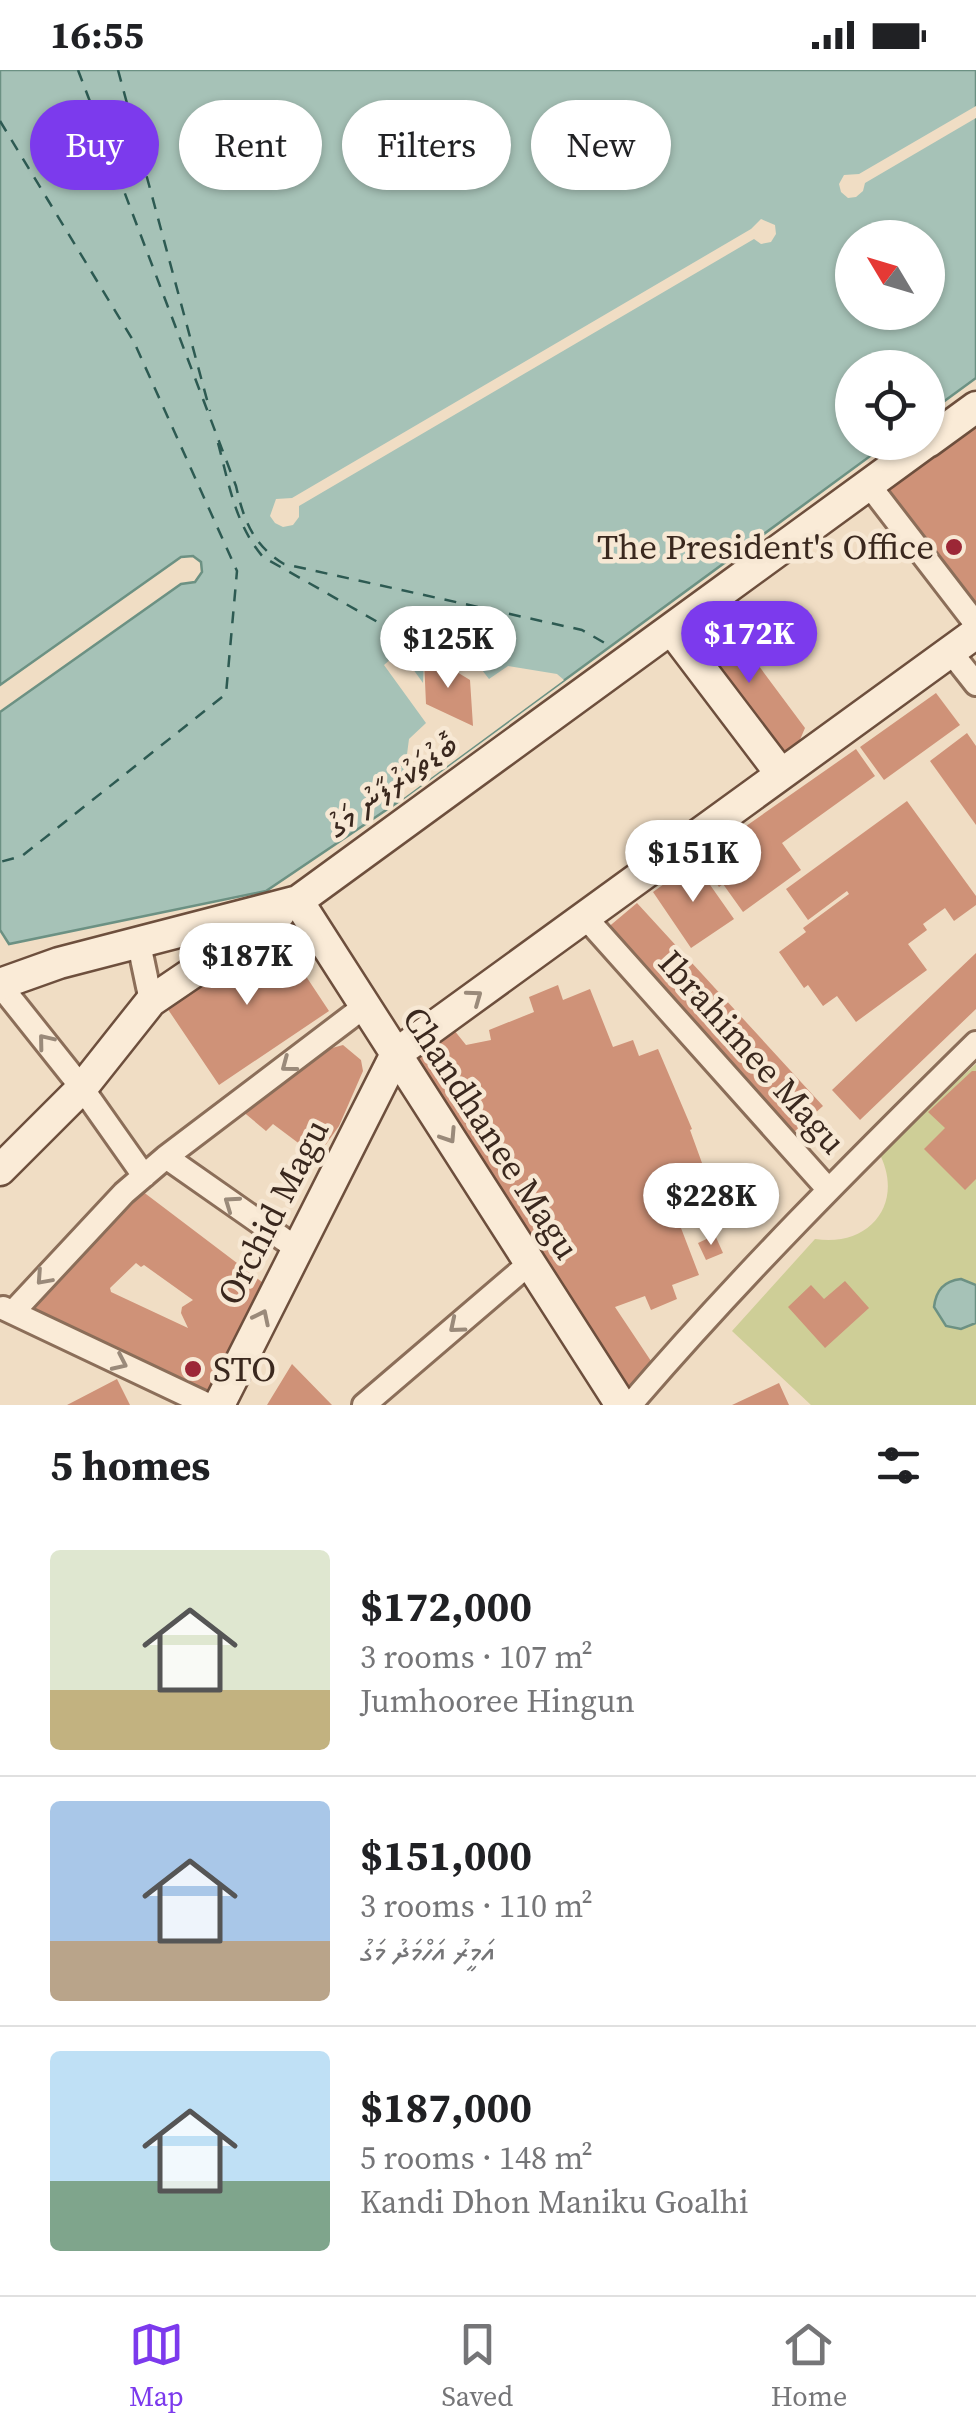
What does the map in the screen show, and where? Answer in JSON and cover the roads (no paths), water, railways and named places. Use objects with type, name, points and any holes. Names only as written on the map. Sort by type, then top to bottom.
[{"type":"street","name":"ބޮޑުތަކުރުފާނު މަގު","points":[[945,429],[976,407]]},
{"type":"street","name":"ބޮޑުތަކުރުފާނު މަގު","points":[[0,984],[59,963],[298,900],[903,460]]},
{"type":"street","points":[[869,485],[976,624]]},
{"type":"street","points":[[671,629],[781,774]]},
{"type":"street","points":[[396,1054],[976,632]]},
{"type":"street","points":[[950,651],[976,684]]},
{"type":"street","points":[[0,1170],[82,1088],[152,1000],[298,900]]},
{"type":"street","name":"Chandhanee Magu","points":[[298,900],[621,1405]]},
{"type":"street","name":"Ibrahimee Magu","points":[[585,917],[828,1189]]},
{"type":"street","points":[[139,944],[152,1000]]},
{"type":"street","points":[[0,984],[82,1088],[144,1176]]},
{"type":"street","points":[[208,1405],[6,1309],[166,1157],[365,1006]]},
{"type":"street","points":[[630,1405],[690,1335],[828,1189],[976,1043]]},
{"type":"street","name":"Orchid Magu","points":[[219,1405],[396,1054]]},
{"type":"street","points":[[166,1157],[296,1248]]},
{"type":"street","points":[[364,1405],[530,1263]]},
{"type":"place","name":"The President's Office","points":[[954,547]]},
{"type":"place","name":"STO","points":[[193,1369]]}]
